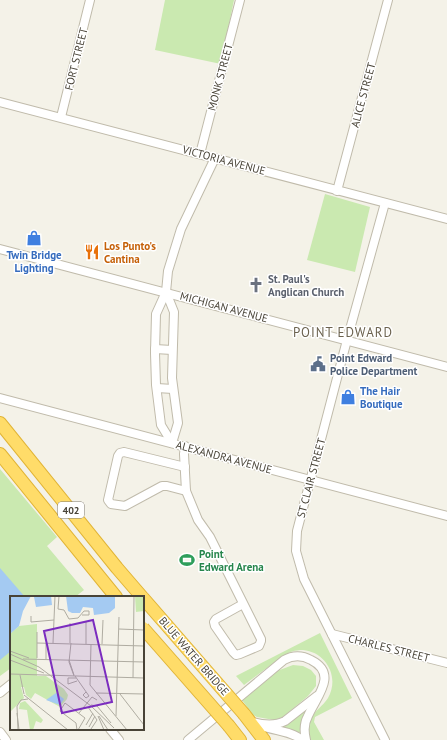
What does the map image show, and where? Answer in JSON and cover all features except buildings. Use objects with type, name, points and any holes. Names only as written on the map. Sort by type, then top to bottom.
[{"type":"highway","name":"BLUE WATER BRIDGE","points":[[0,423],[117,568],[142,596]]},
{"type":"highway","name":"402","points":[[0,454],[115,596]]},
{"type":"highway","name":"BLUE WATER BRIDGE","points":[[144,598],[248,718]]},
{"type":"highway","name":"BLUE WATER BRIDGE","points":[[144,629],[236,735]]},
{"type":"highway","name":"402","points":[[248,718],[264,739]]},
{"type":"street","name":"FORT STREET","points":[[60,117],[90,0]]},
{"type":"street","name":"MONK STREET","points":[[200,154],[240,0]]},
{"type":"street","name":"ALICE STREET","points":[[337,191],[388,0]]},
{"type":"street","name":"VICTORIA AVENUE","points":[[0,102],[447,219]]},
{"type":"street","points":[[172,443],[161,425],[155,349],[156,314],[166,292],[168,271],[181,229],[215,158]]},
{"type":"street","name":"ST CLAIR STREET","points":[[385,203],[310,480],[297,531],[296,550],[304,578],[385,740]]},
{"type":"street","name":"MICHIGAN AVENUE","points":[[0,249],[447,367]]},
{"type":"street","points":[[166,292],[174,312],[172,350],[173,390],[178,423],[172,443]]},
{"type":"street","points":[[155,349],[172,350]]},
{"type":"street","points":[[157,388],[173,390]]},
{"type":"street","name":"ALEXANDRA AVENUE","points":[[0,398],[447,516]]},
{"type":"street","points":[[185,446],[184,467],[186,491],[198,520],[210,537],[261,639],[259,646],[240,654],[236,654],[219,632],[214,622],[216,618],[243,604]]},
{"type":"street","points":[[184,467],[124,452],[120,453],[108,500],[111,504],[125,506],[164,486],[186,491]]},
{"type":"street","name":"CHARLES STREET","points":[[332,634],[447,663]]},
{"type":"street","points":[[188,740],[284,660],[290,657],[300,656],[309,658],[320,666],[324,673],[325,680],[322,691],[306,720],[304,730],[306,740]]},
{"type":"street","points":[[0,693],[10,685]]},
{"type":"street","points":[[248,718],[269,725],[280,723],[322,691]]},
{"type":"street","points":[[248,718],[269,729],[292,734],[302,740]]},
{"type":"street","points":[[111,730],[119,740]]},
{"type":"street","points":[[0,732],[6,740]]},
{"type":"green space","points":[[165,0],[234,0],[221,64],[155,50]]},
{"type":"green space","points":[[325,194],[370,207],[355,272],[307,260]]},
{"type":"green space","points":[[0,469],[57,537],[47,546],[84,590],[76,596],[10,596],[10,669],[0,676]]},
{"type":"green space","points":[[320,633],[352,698],[315,717],[314,722],[324,740],[310,740],[309,727],[311,719],[328,698],[332,682],[329,667],[318,655],[303,650],[290,652],[244,685],[236,676]]},
{"type":"green space","points":[[293,665],[303,666],[311,670],[316,676],[316,686],[308,696],[283,717],[274,720],[253,715],[242,700],[277,671]]},
{"type":"green space","points":[[305,710],[300,732],[297,733],[282,727],[290,722]]},
{"type":"water","points":[[0,568],[24,596],[10,596],[10,652],[0,660]]},
{"type":"place","name":"Twin Bridge Lighting","points":[[34,238]]},
{"type":"place","name":"Los Punto's Cantina","points":[[92,252]]},
{"type":"place","name":"St. Paul's Anglican Church","points":[[256,285]]},
{"type":"place","name":"Point Edward Police Department","points":[[318,364]]},
{"type":"place","name":"The Hair Boutique","points":[[348,397]]},
{"type":"place","name":"Point Edward Arena","points":[[187,560]]},
{"type":"district","name":"POINT EDWARD","points":[[343,332]]}]
